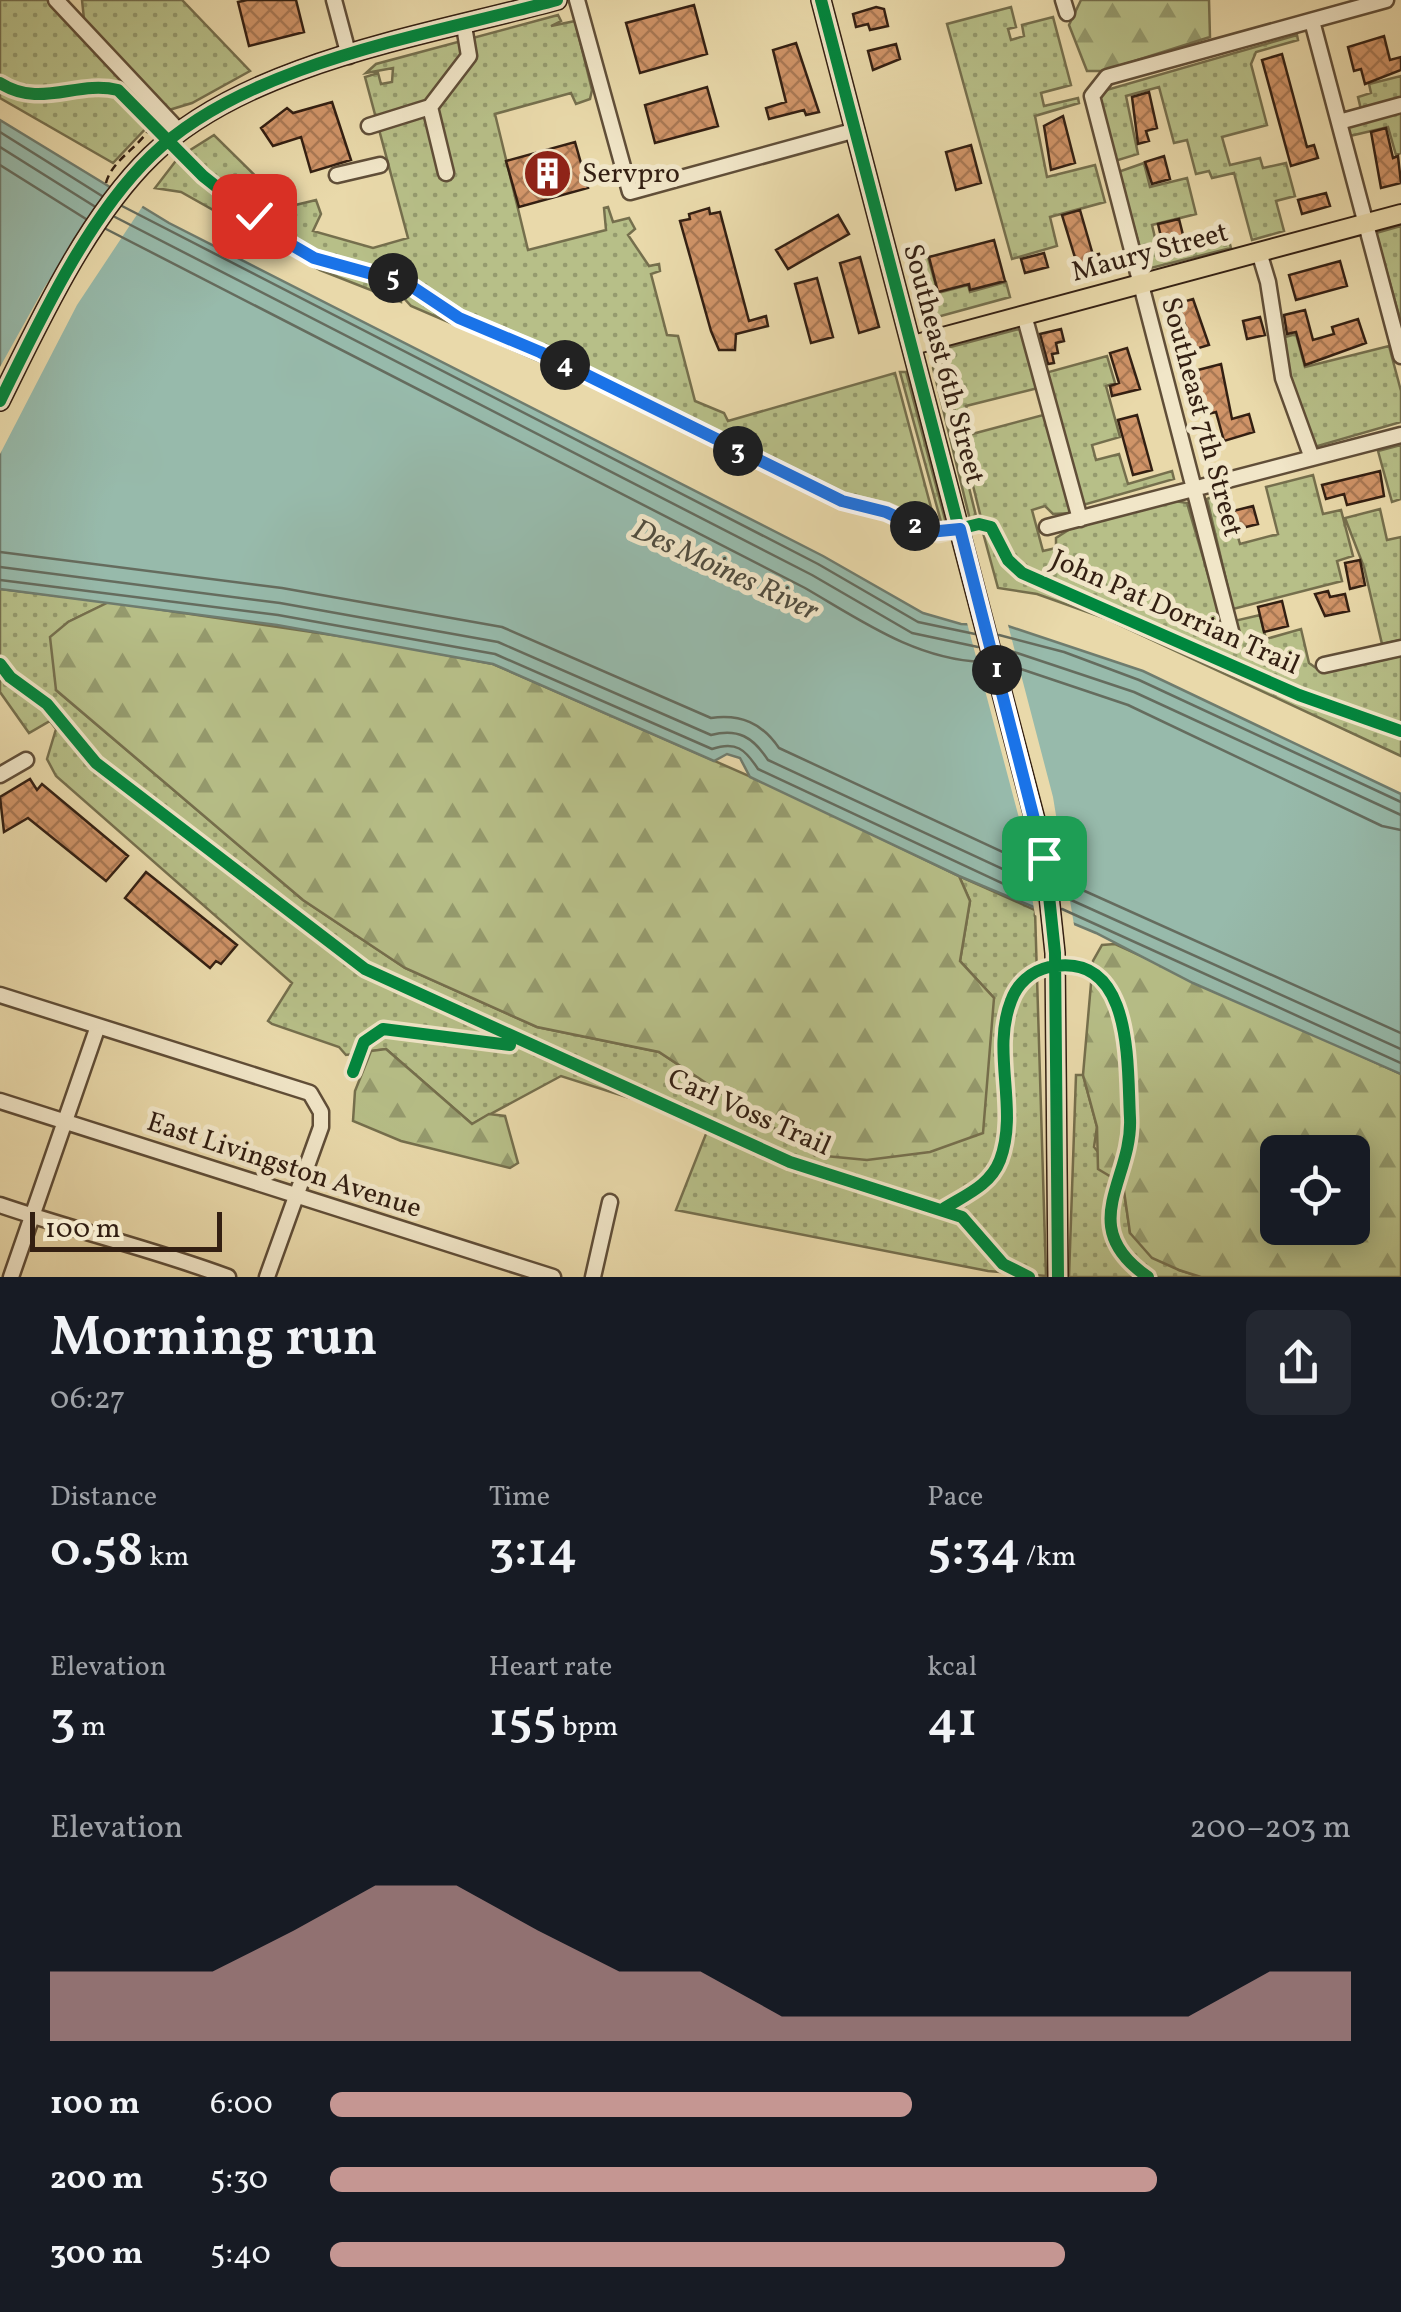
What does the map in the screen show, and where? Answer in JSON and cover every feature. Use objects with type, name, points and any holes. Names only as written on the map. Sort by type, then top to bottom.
[{"type":"main road","points":[[0,400],[62,282],[134,173],[173,136],[254,88],[349,56],[557,0]]},
{"type":"main road","name":"Southeast 6th Street","points":[[821,0],[1044,858],[1056,952],[1058,1277]]},
{"type":"main road","name":"Maury Street","points":[[913,344],[1401,214]]},
{"type":"street","points":[[334,0],[349,56]]},
{"type":"street","points":[[577,0],[630,192],[856,130]]},
{"type":"street","points":[[1386,0],[1312,22],[1401,356]]},
{"type":"street","points":[[63,2],[173,136]]},
{"type":"street","name":"Southeast 7th Street","points":[[1232,636],[1092,96],[1107,77],[1312,22]]},
{"type":"street","points":[[369,126],[430,107],[469,56],[464,26]]},
{"type":"street","points":[[1339,122],[1401,104]]},
{"type":"street","points":[[430,107],[446,173]]},
{"type":"street","points":[[337,176],[380,165]]},
{"type":"street","points":[[1259,252],[1268,282],[1283,378],[1312,458]]},
{"type":"street","points":[[1024,315],[1080,519]]},
{"type":"street","points":[[1047,527],[1401,434]]},
{"type":"street","points":[[1324,665],[1401,648]]},
{"type":"street","points":[[0,775],[26,760]]},
{"type":"street","points":[[0,994],[294,1087],[317,1102],[320,1126],[267,1277]]},
{"type":"street","points":[[11,1277],[98,1026]]},
{"type":"street","name":"East Livingston Avenue","points":[[0,1101],[554,1277]]},
{"type":"street","points":[[594,1277],[610,1202]]},
{"type":"street","points":[[0,1205],[94,1236],[142,1245],[228,1277]]},
{"type":"path","points":[[106,182],[118,159],[146,136],[148,120],[173,136]]},
{"type":"green space","points":[[0,0],[49,0],[156,118],[153,121],[117,87],[99,85],[38,94],[20,91],[0,80]]},
{"type":"green space","points":[[82,0],[182,0],[250,71],[192,103],[169,110],[84,19]]},
{"type":"green space","points":[[1081,0],[1209,0],[1210,37],[1103,71],[1087,71],[1069,25]]},
{"type":"green space","points":[[1011,7],[1016,27],[1008,29],[1011,40],[1024,36],[1022,25],[1053,17],[1071,85],[1041,93],[1044,106],[1078,98],[1079,103],[1035,116],[1047,177],[1095,165],[1105,202],[1050,217],[1057,246],[1012,259],[947,24]]},
{"type":"green space","points":[[558,15],[561,21],[551,26],[575,21],[592,90],[590,99],[576,104],[571,93],[495,114],[528,250],[606,230],[604,208],[608,207],[613,222],[629,218],[635,229],[628,235],[649,266],[659,264],[660,271],[651,274],[667,335],[678,336],[695,401],[724,413],[728,421],[895,373],[936,526],[843,495],[795,473],[521,339],[460,315],[409,281],[295,245],[184,154],[214,135],[287,207],[316,200],[321,214],[313,231],[373,248],[408,238],[365,77],[378,73],[381,84],[392,82],[393,68],[366,73],[376,64]]},
{"type":"green space","points":[[1297,35],[1298,40],[1256,52],[1251,64],[1267,125],[1222,137],[1230,165],[1260,158],[1263,168],[1286,163],[1295,196],[1276,201],[1284,231],[1252,240],[1234,173],[1212,178],[1209,171],[1196,174],[1187,140],[1174,143],[1159,87],[1126,96],[1138,154],[1115,161],[1100,100],[1103,91]]},
{"type":"green space","points":[[1401,76],[1401,153],[1396,155],[1388,127],[1350,136],[1346,123],[1363,118],[1358,97],[1371,93],[1369,84]]},
{"type":"green space","points":[[0,87],[38,100],[117,93],[149,125],[113,163],[0,98]]},
{"type":"green space","points":[[178,158],[274,240],[308,259],[408,290],[456,320],[561,365],[557,369],[411,306],[401,295],[401,302],[320,270],[181,192],[155,188]]},
{"type":"green space","points":[[1144,163],[1150,187],[1187,178],[1196,214],[1152,225],[1157,246],[1226,229],[1231,248],[1151,268],[1145,265],[1118,172]]},
{"type":"green space","points":[[1401,226],[1401,323],[1376,233]]},
{"type":"green space","points":[[927,254],[938,293],[968,285],[970,292],[1006,282],[1010,297],[930,319],[913,258]]},
{"type":"green space","points":[[1023,328],[1038,388],[966,406],[972,432],[961,435],[939,350]]},
{"type":"green space","points":[[1296,334],[1305,367],[1389,346],[1401,391],[1401,422],[1304,450],[1278,339]]},
{"type":"green space","points":[[1107,356],[1115,383],[1106,386],[1120,437],[1092,445],[1096,460],[1119,454],[1128,484],[1172,471],[1174,479],[1083,505],[1045,373]]},
{"type":"green space","points":[[938,362],[978,524],[971,524],[933,368]]},
{"type":"green space","points":[[900,372],[906,372],[947,527],[943,529]]},
{"type":"green space","points":[[1047,414],[1073,513],[1053,514],[1045,506],[1032,510],[1043,551],[1056,548],[1056,538],[1070,529],[1175,501],[1187,503],[1227,639],[1242,638],[1234,621],[1260,615],[1266,639],[1301,629],[1309,663],[1323,673],[1401,656],[1401,728],[1348,712],[1016,566],[991,522],[982,522],[961,437]]},
{"type":"green space","points":[[1401,445],[1401,499],[1392,502],[1378,451]]},
{"type":"green space","points":[[1313,475],[1323,514],[1341,510],[1353,556],[1337,561],[1342,581],[1233,609],[1207,499],[1225,491],[1240,544],[1278,534],[1266,487]]},
{"type":"green space","points":[[1380,509],[1387,540],[1401,537],[1401,640],[1382,644],[1364,567],[1345,518]]},
{"type":"green space","points":[[982,529],[989,530],[1006,564],[1021,576],[1305,701],[1401,733],[1401,756],[1107,619],[1037,594],[998,588]]},
{"type":"green space","points":[[0,589],[109,602],[68,622],[56,690],[303,900],[405,968],[537,1027],[659,1052],[815,1155],[994,998],[960,961],[970,901],[959,876],[1035,910],[1046,1276],[988,1271],[676,1210],[708,1129],[658,1107],[561,1076],[472,1124],[386,1049],[346,1055],[339,1047],[272,1024],[268,1021],[292,983],[56,776],[47,759],[56,729],[50,721],[29,733],[0,692]]},
{"type":"green space","points":[[109,602],[373,641],[493,664],[781,790],[959,876],[970,901],[960,961],[994,998],[983,1133],[930,1152],[867,1160],[815,1155],[659,1052],[537,1027],[405,968],[303,900],[56,690],[50,637],[68,622]]},
{"type":"green space","points":[[1115,944],[1401,1074],[1401,1277],[1201,1277],[1152,1258],[1130,1233],[1123,1184],[1098,1169],[1097,1127],[1083,1075],[1093,961],[1102,945]]},
{"type":"green space","points":[[386,1049],[472,1124],[489,1114],[505,1116],[518,1163],[510,1168],[401,1141],[353,1121],[355,1091],[371,1051]]},
{"type":"green space","points":[[1076,1075],[1083,1075],[1097,1127],[1094,1147],[1123,1183],[1130,1233],[1179,1270],[1201,1277],[1069,1277]]},
{"type":"water","name":"Des Moines River","points":[[0,120],[169,223],[823,556],[923,613],[961,624],[1008,626],[1143,671],[1401,794],[1401,1074],[1193,983],[1096,933],[959,876],[750,777],[740,758],[727,754],[714,761],[493,664],[277,625],[0,589]]},
{"type":"pier","points":[[112,185],[146,201],[77,305],[0,454],[0,367],[44,288]]},
{"type":"pier","points":[[966,619],[1007,621],[1053,797],[1075,931],[1035,915],[1019,818]]},
{"type":"building","points":[[296,0],[304,32],[249,46],[238,2]]},
{"type":"building","points":[[694,5],[707,54],[640,73],[626,23]]},
{"type":"building","points":[[876,7],[884,9],[888,26],[870,30],[868,24],[856,27],[853,14]]},
{"type":"building","points":[[1384,36],[1390,60],[1401,57],[1401,70],[1365,84],[1361,69],[1354,71],[1348,47]]},
{"type":"building","points":[[796,43],[819,112],[806,115],[804,110],[769,119],[766,108],[786,102],[773,50]]},
{"type":"building","points":[[896,44],[900,59],[873,70],[868,51]]},
{"type":"building","points":[[1282,54],[1307,147],[1314,145],[1318,158],[1291,166],[1262,60]]},
{"type":"building","points":[[707,87],[718,126],[655,143],[645,105]]},
{"type":"building","points":[[1149,92],[1157,128],[1146,131],[1149,141],[1138,144],[1132,97]]},
{"type":"building","points":[[332,102],[351,160],[311,172],[301,137],[273,146],[261,128],[287,108],[293,113]]},
{"type":"building","points":[[1063,116],[1075,163],[1051,170],[1044,126]]},
{"type":"building","points":[[1386,128],[1393,158],[1398,156],[1401,183],[1381,188],[1371,132]]},
{"type":"building","name":"Servpro","points":[[575,142],[588,188],[519,207],[506,161]]},
{"type":"building","points":[[971,145],[981,183],[956,190],[946,152]]},
{"type":"building","points":[[1164,156],[1170,179],[1152,184],[1145,162]]},
{"type":"building","points":[[1326,193],[1330,206],[1302,214],[1298,200]]},
{"type":"building","points":[[709,208],[710,214],[720,212],[749,321],[766,316],[768,326],[736,334],[735,350],[719,350],[680,221]]},
{"type":"building","points":[[1080,210],[1093,255],[1099,254],[1101,264],[1100,269],[1080,274],[1062,215]]},
{"type":"building","points":[[838,215],[849,234],[788,269],[776,250]]},
{"type":"building","points":[[1179,219],[1183,235],[1162,241],[1158,224]]},
{"type":"building","points":[[994,240],[1005,281],[970,290],[969,284],[938,292],[929,257]]},
{"type":"building","points":[[1044,253],[1048,267],[1025,273],[1021,259]]},
{"type":"building","points":[[860,257],[879,327],[859,333],[840,263]]},
{"type":"building","points":[[1340,261],[1347,286],[1296,300],[1289,275]]},
{"type":"building","points":[[817,278],[833,337],[811,343],[795,284]]},
{"type":"building","points":[[1193,299],[1209,345],[1192,350],[1179,303]]},
{"type":"building","points":[[1305,310],[1313,340],[1334,334],[1332,327],[1358,319],[1366,343],[1305,365],[1296,332],[1287,334],[1284,315]]},
{"type":"building","points":[[1260,317],[1265,335],[1247,339],[1243,321]]},
{"type":"building","points":[[1061,329],[1064,341],[1056,343],[1058,353],[1052,354],[1054,363],[1048,364],[1040,334]]},
{"type":"building","points":[[1127,348],[1140,389],[1112,396],[1110,386],[1119,383],[1110,353]]},
{"type":"building","points":[[1221,364],[1232,419],[1249,414],[1254,432],[1224,441],[1216,412],[1204,415],[1198,370]]},
{"type":"building","points":[[1137,415],[1152,470],[1133,475],[1118,420]]},
{"type":"building","points":[[1380,471],[1384,496],[1347,505],[1344,494],[1326,499],[1322,485]]},
{"type":"building","points":[[1253,506],[1258,524],[1238,529],[1233,511]]},
{"type":"building","points":[[1360,560],[1365,585],[1350,589],[1345,563]]},
{"type":"building","points":[[1328,591],[1330,597],[1345,594],[1349,611],[1325,616],[1315,594]]},
{"type":"building","points":[[1282,601],[1288,626],[1264,632],[1258,607]]},
{"type":"building","points":[[30,779],[37,790],[42,784],[128,856],[106,881],[28,818],[4,832],[0,797]]},
{"type":"building","points":[[146,872],[237,945],[221,964],[216,961],[210,968],[125,898]]},
{"type":"cycle path","points":[[0,401],[66,272],[106,209],[151,156],[191,124],[237,97],[342,56],[557,0]]},
{"type":"cycle path","points":[[821,0],[1045,858],[1055,953],[1058,1277]]},
{"type":"cycle path","name":"John Pat Dorrian Trail","points":[[0,83],[30,94],[88,88],[118,90],[203,176],[291,246],[314,258],[408,284],[459,318],[540,352],[842,501],[886,511],[938,534],[979,524],[991,527],[1008,560],[1022,573],[1299,695],[1401,731]]},
{"type":"cycle path","name":"Carl Voss Trail","points":[[0,664],[10,677],[47,704],[96,763],[365,969],[790,1162],[962,1217],[1003,1264],[1029,1277]]},
{"type":"cycle path","points":[[943,1209],[983,1183],[1000,1160],[1007,1121],[1004,1040],[1006,1020],[1017,989],[1036,972],[1049,967],[1077,966],[1097,976],[1111,993],[1120,1016],[1128,1070],[1129,1141],[1112,1202],[1111,1221],[1114,1239],[1126,1258],[1148,1277]]},
{"type":"cycle path","points":[[353,1072],[364,1042],[383,1029],[510,1045]]},
{"type":"place","name":"Servpro","points":[[547,174]]},
{"type":"route","points":[[254,216],[290,246],[314,258],[408,284],[459,318],[540,352],[842,501],[886,512],[929,532],[943,534],[960,529],[1038,820],[1044,858]]}]
